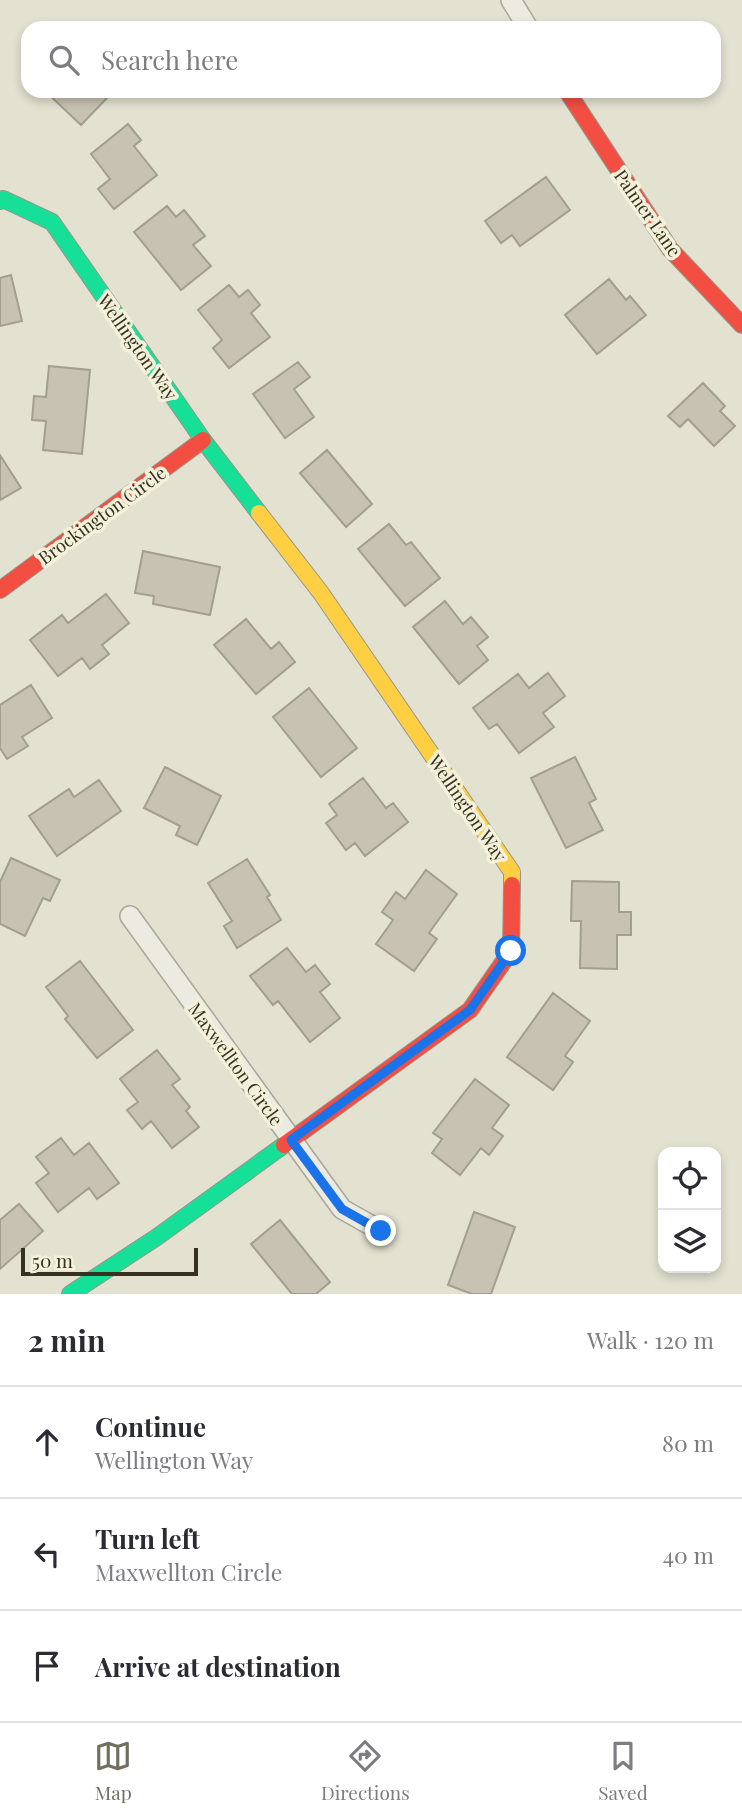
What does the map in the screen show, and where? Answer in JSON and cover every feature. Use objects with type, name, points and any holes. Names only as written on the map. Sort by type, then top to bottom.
[{"type":"street","points":[[511,0],[524,21]]},
{"type":"street","name":"Palmer Lane","points":[[572,98],[670,249],[742,325]]},
{"type":"street","name":"Wellington Way","points":[[0,201],[3,199],[52,222],[203,440],[321,593],[512,872],[511,951],[470,1010],[157,1237],[71,1294]]},
{"type":"street","name":"Brockington Circle","points":[[0,590],[203,440]]},
{"type":"street","name":"Maxwellton Circle","points":[[130,916],[342,1209],[381,1231]]},
{"type":"building","points":[[52,98],[107,98],[81,125]]},
{"type":"building","points":[[128,124],[141,140],[134,146],[157,175],[114,209],[98,189],[110,179],[91,154]]},
{"type":"building","points":[[546,177],[570,210],[520,246],[512,235],[501,243],[485,221]]},
{"type":"building","points":[[167,206],[176,217],[184,210],[205,236],[193,245],[211,266],[181,290],[134,232]]},
{"type":"building","points":[[11,275],[22,321],[0,326],[0,278]]},
{"type":"building","points":[[609,279],[626,300],[630,296],[646,315],[597,354],[565,315]]},
{"type":"building","points":[[229,285],[239,297],[248,290],[260,305],[251,313],[270,337],[229,368],[213,348],[222,340],[198,310]]},
{"type":"building","points":[[298,362],[310,377],[294,389],[314,417],[285,438],[253,394]]},
{"type":"building","points":[[49,366],[90,370],[82,454],[43,450],[46,421],[32,420],[34,396],[46,397]]},
{"type":"building","points":[[703,383],[725,406],[720,411],[735,426],[714,446],[688,419],[680,427],[668,416]]},
{"type":"building","points":[[327,450],[372,504],[346,527],[300,473]]},
{"type":"building","points":[[0,455],[21,488],[0,500]]},
{"type":"building","points":[[389,524],[406,545],[411,542],[440,578],[405,606],[358,549]]},
{"type":"building","points":[[143,551],[220,567],[210,615],[153,604],[154,596],[135,593]]},
{"type":"building","points":[[106,594],[129,623],[102,645],[109,654],[90,669],[82,658],[58,676],[30,640],[62,615],[68,623]]},
{"type":"building","points":[[445,601],[463,624],[471,617],[488,637],[477,646],[488,660],[459,684],[413,627]]},
{"type":"building","points":[[246,619],[271,649],[279,642],[295,662],[256,694],[214,645]]},
{"type":"building","points":[[548,673],[565,696],[543,713],[554,727],[519,753],[497,724],[489,729],[473,708],[518,674],[529,688]]},
{"type":"building","points":[[31,685],[52,718],[22,737],[28,746],[7,759],[0,748],[0,705]]},
{"type":"building","points":[[309,688],[357,748],[321,777],[273,717]]},
{"type":"building","points":[[575,757],[596,799],[589,803],[603,830],[566,848],[531,778]]},
{"type":"building","points":[[165,767],[221,796],[197,845],[176,835],[180,826],[144,808]]},
{"type":"building","points":[[363,778],[386,808],[393,803],[408,822],[365,856],[355,843],[346,850],[326,823],[337,815],[329,804]]},
{"type":"building","points":[[99,780],[121,811],[57,856],[29,816],[69,789],[74,797]]},
{"type":"building","points":[[11,858],[60,880],[50,901],[43,898],[25,936],[0,924],[0,882]]},
{"type":"building","points":[[247,859],[270,895],[267,897],[281,920],[237,948],[224,926],[232,921],[208,883]]},
{"type":"building","points":[[426,870],[457,894],[429,933],[437,939],[414,971],[376,944],[393,920],[382,912],[396,892],[405,899]]},
{"type":"building","points":[[572,881],[619,882],[619,912],[631,912],[631,935],[617,935],[617,969],[580,968],[581,921],[571,921]]},
{"type":"building","points":[[287,948],[306,972],[315,965],[330,984],[320,992],[340,1018],[310,1042],[278,1001],[273,1005],[250,976]]},
{"type":"building","points":[[80,961],[133,1030],[97,1058],[65,1019],[68,1016],[46,987]]},
{"type":"building","points":[[553,993],[590,1021],[565,1056],[573,1062],[553,1090],[507,1057]]},
{"type":"building","points":[[157,1050],[180,1079],[172,1085],[190,1107],[186,1111],[199,1127],[172,1148],[151,1121],[142,1129],[127,1110],[138,1102],[120,1079]]},
{"type":"building","points":[[475,1079],[509,1105],[492,1128],[503,1136],[489,1155],[481,1148],[460,1175],[432,1153],[442,1139],[433,1133]]},
{"type":"building","points":[[61,1138],[74,1155],[89,1143],[119,1183],[97,1199],[89,1188],[58,1212],[36,1183],[49,1173],[36,1157]]},
{"type":"building","points":[[19,1204],[43,1231],[0,1269],[0,1220]]},
{"type":"building","points":[[474,1212],[515,1227],[491,1294],[472,1294],[448,1285]]},
{"type":"building","points":[[280,1220],[330,1282],[316,1294],[292,1294],[251,1244]]},
{"type":"traffic: fast","points":[[0,201],[3,199],[52,222],[203,440],[259,513]]},
{"type":"traffic: fast","points":[[70,1294],[157,1237],[284,1145]]},
{"type":"traffic: slow","points":[[259,513],[321,593],[512,872],[512,885]]},
{"type":"traffic: jam","points":[[572,98],[670,249],[742,325]]},
{"type":"traffic: jam","points":[[0,590],[203,440]]},
{"type":"traffic: jam","points":[[284,1145],[470,1010],[511,951],[512,885]]},
{"type":"route","points":[[381,1231],[342,1209],[291,1140],[470,1010],[511,951]]}]
